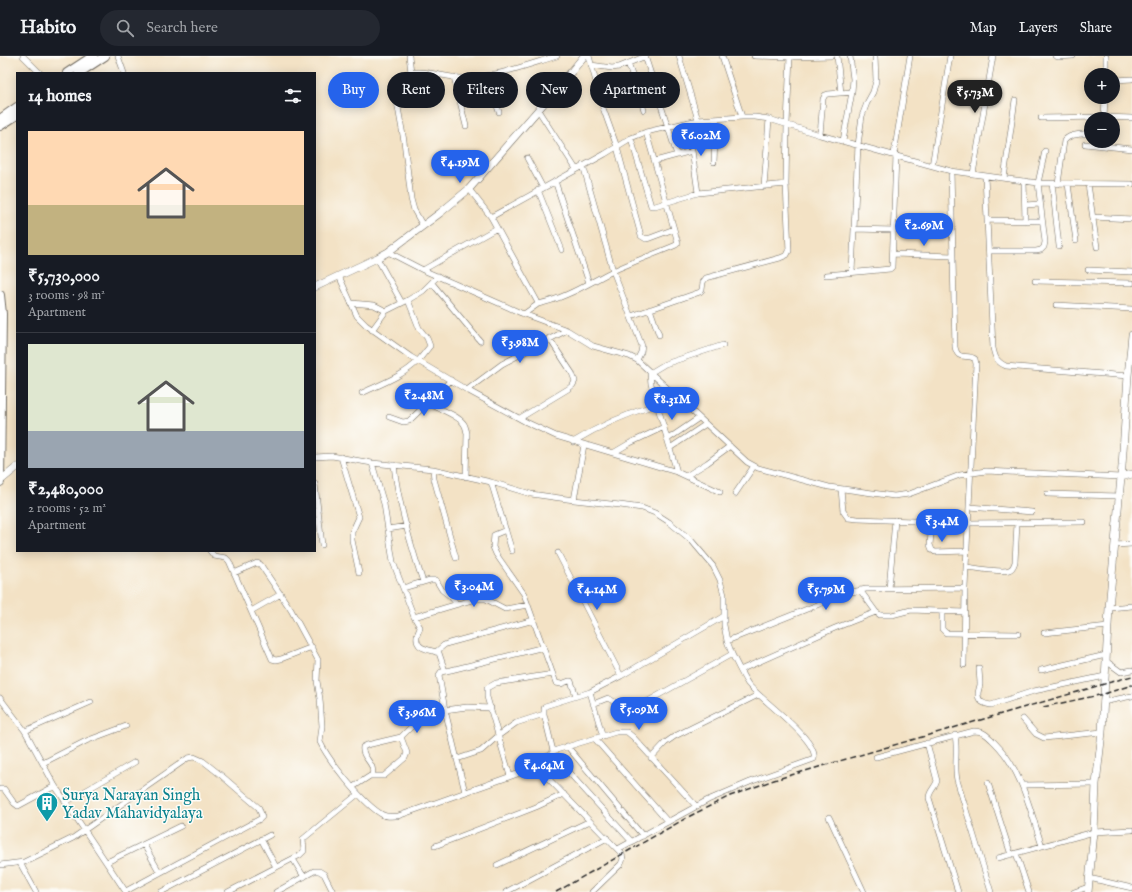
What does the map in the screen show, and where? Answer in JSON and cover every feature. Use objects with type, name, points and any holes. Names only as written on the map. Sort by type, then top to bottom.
[{"type":"main road","points":[[69,72],[93,56]]},
{"type":"main road","points":[[81,72],[105,56]]},
{"type":"main road","points":[[0,119],[16,108]]},
{"type":"main road","points":[[0,126],[16,116]]},
{"type":"main road","points":[[0,295],[2,314],[0,482]]},
{"type":"street","points":[[23,56],[39,72]]},
{"type":"street","points":[[118,56],[124,72]]},
{"type":"street","points":[[409,56],[411,72]]},
{"type":"street","points":[[504,72],[557,56]]},
{"type":"street","points":[[316,287],[388,252],[469,189],[584,56]]},
{"type":"street","points":[[589,56],[603,108],[617,146],[641,236],[646,239],[674,229]]},
{"type":"street","points":[[591,65],[612,68],[646,56],[676,155]]},
{"type":"street","points":[[678,56],[698,120]]},
{"type":"street","points":[[722,56],[742,116]]},
{"type":"street","points":[[754,56],[832,56]]},
{"type":"street","points":[[837,56],[841,93]]},
{"type":"street","points":[[843,141],[852,92],[853,79],[850,56]]},
{"type":"street","points":[[852,272],[858,145],[862,116],[873,92],[876,81],[875,56]]},
{"type":"street","points":[[826,275],[890,269],[893,264],[895,155],[910,56]]},
{"type":"street","points":[[932,166],[950,56]]},
{"type":"street","points":[[973,174],[993,56]]},
{"type":"street","points":[[1054,56],[1073,56]]},
{"type":"street","points":[[1106,56],[1106,68]]},
{"type":"street","points":[[631,316],[700,292],[706,278],[787,255],[790,246],[786,184],[790,57]]},
{"type":"street","points":[[628,63],[644,110]]},
{"type":"street","points":[[1120,81],[1132,79]]},
{"type":"street","points":[[820,135],[823,98],[825,95],[852,92]]},
{"type":"street","points":[[1004,178],[1015,100]]},
{"type":"street","points":[[398,108],[414,210],[423,226]]},
{"type":"street","points":[[462,108],[466,126]]},
{"type":"street","points":[[498,108],[499,112]]},
{"type":"street","points":[[538,110],[576,169]]},
{"type":"street","points":[[491,217],[631,138],[646,132],[698,120],[742,116],[768,119],[951,171],[1038,183],[1132,184]]},
{"type":"street","points":[[1041,118],[1084,118]]},
{"type":"street","points":[[1120,118],[1132,118]]},
{"type":"street","points":[[714,162],[716,119]]},
{"type":"street","points":[[764,187],[768,119]]},
{"type":"street","points":[[688,122],[698,193]]},
{"type":"street","points":[[524,314],[538,304],[549,302],[613,271],[676,245],[678,240],[646,132]]},
{"type":"street","points":[[1058,184],[1064,141],[1066,137],[1084,134]]},
{"type":"street","points":[[631,138],[651,206],[698,193],[786,184]]},
{"type":"street","points":[[1120,148],[1132,149]]},
{"type":"street","points":[[655,161],[692,151]]},
{"type":"street","points":[[989,251],[1041,250],[1044,247],[1045,242],[1038,183],[1044,151]]},
{"type":"street","points":[[527,158],[562,250]]},
{"type":"street","points":[[583,165],[613,271],[642,346],[637,360]]},
{"type":"street","points":[[951,171],[956,350],[958,355],[961,357],[972,357],[975,359],[976,364],[972,472],[964,612],[964,665]]},
{"type":"street","points":[[985,176],[993,348],[995,358],[999,363],[1006,366],[1128,376]]},
{"type":"street","points":[[555,181],[589,283]]},
{"type":"street","points":[[1024,181],[1025,221]]},
{"type":"street","points":[[1052,183],[1059,246]]},
{"type":"street","points":[[1068,184],[1076,241]]},
{"type":"street","points":[[1088,184],[1097,248]]},
{"type":"street","points":[[469,189],[491,217],[538,304]]},
{"type":"street","points":[[1025,205],[1040,204]]},
{"type":"street","points":[[1093,216],[1132,219]]},
{"type":"street","points":[[987,220],[1042,221]]},
{"type":"street","points":[[423,270],[497,228]]},
{"type":"street","points":[[854,229],[894,230]]},
{"type":"street","points":[[388,252],[423,270],[524,314],[567,330],[593,346],[629,356],[637,360],[699,418],[754,466],[829,487],[894,496],[909,494],[972,472],[986,471],[1121,477],[1132,474]]},
{"type":"street","points":[[894,254],[953,256]]},
{"type":"street","points":[[377,258],[402,303]]},
{"type":"street","points":[[1088,270],[1132,272]]},
{"type":"street","points":[[339,276],[357,316],[372,330],[418,361],[467,390],[556,436],[677,472],[720,492]]},
{"type":"street","points":[[372,330],[386,311],[423,291],[438,276]]},
{"type":"street","points":[[1036,282],[1132,283]]},
{"type":"street","points":[[432,283],[480,341]]},
{"type":"street","points":[[362,393],[397,376],[418,361],[430,346],[430,342],[419,328],[408,300]]},
{"type":"street","points":[[351,303],[374,305],[386,311]]},
{"type":"street","points":[[1056,305],[1132,309]]},
{"type":"street","points":[[650,309],[659,335]]},
{"type":"street","points":[[467,390],[502,364],[549,338],[567,330]]},
{"type":"street","points":[[1074,892],[1088,889],[1094,832],[1096,784],[1102,732],[1109,608],[1130,389],[1128,376],[1132,335]]},
{"type":"street","points":[[520,418],[573,385],[575,381],[572,372],[549,338]]},
{"type":"street","points":[[650,373],[665,364],[722,345]]},
{"type":"street","points":[[650,373],[651,384],[677,472]]},
{"type":"street","points":[[389,417],[406,422],[450,380]]},
{"type":"street","points":[[426,403],[455,416],[466,426],[466,477]]},
{"type":"street","points":[[573,442],[594,430],[644,408],[658,404]]},
{"type":"street","points":[[668,439],[699,418]]},
{"type":"street","points":[[670,448],[706,424]]},
{"type":"street","points":[[613,453],[664,427]]},
{"type":"street","points":[[574,500],[584,445]]},
{"type":"street","points":[[686,476],[730,446]]},
{"type":"street","points":[[316,457],[341,457],[372,463],[433,469],[490,482],[531,494],[642,508],[655,513],[669,522],[691,540],[714,566],[724,595],[724,616],[727,641],[740,670],[748,684],[758,695],[803,735],[813,752],[814,759],[750,782],[696,806],[618,849]]},
{"type":"street","points":[[341,457],[359,517],[352,532],[352,540],[359,573]]},
{"type":"street","points":[[372,463],[384,504],[392,562],[414,617],[420,627],[417,635],[419,645],[423,648],[436,652],[441,656],[445,671]]},
{"type":"street","points":[[394,465],[413,552],[423,582]]},
{"type":"street","points":[[735,494],[754,466]]},
{"type":"street","points":[[0,482],[16,468]]},
{"type":"street","points":[[433,469],[434,479],[456,558]]},
{"type":"street","points":[[490,482],[512,551]]},
{"type":"street","points":[[841,489],[843,511],[848,518],[968,523],[1084,522]]},
{"type":"street","points":[[316,493],[322,545]]},
{"type":"street","points":[[1047,494],[1119,496]]},
{"type":"street","points":[[969,507],[1032,512]]},
{"type":"street","points":[[889,589],[895,520]]},
{"type":"street","points":[[932,522],[930,545],[932,550],[935,552],[967,551]]},
{"type":"street","points":[[967,567],[1010,570],[1015,562],[1017,523]]},
{"type":"street","points":[[388,529],[407,526]]},
{"type":"street","points":[[506,530],[494,535],[493,547],[496,554],[521,589],[534,620],[556,683],[558,684],[570,681],[576,696]]},
{"type":"street","points":[[1115,545],[1132,544]]},
{"type":"street","points":[[211,552],[214,556],[226,558],[272,659],[280,659],[312,647]]},
{"type":"street","points":[[558,553],[621,676]]},
{"type":"street","points":[[234,573],[257,563],[260,564],[281,594],[312,647],[319,664],[317,681],[322,726],[320,742],[358,794],[376,810],[384,815],[398,816],[537,767]]},
{"type":"street","points":[[403,588],[436,580],[442,590],[457,604]]},
{"type":"street","points":[[727,641],[860,590],[965,588]]},
{"type":"street","points":[[860,590],[880,616],[910,610],[964,612]]},
{"type":"street","points":[[251,611],[281,594]]},
{"type":"street","points":[[414,617],[481,598],[490,600],[505,609],[528,605]]},
{"type":"street","points":[[1109,608],[1132,606]]},
{"type":"street","points":[[942,611],[944,631],[1018,634]]},
{"type":"street","points":[[740,670],[834,628],[876,612]]},
{"type":"street","points":[[632,842],[553,752],[544,714],[545,706],[590,692],[621,676],[724,616]]},
{"type":"street","points":[[436,652],[444,645],[449,643],[534,620]]},
{"type":"street","points":[[1044,633],[1108,626]]},
{"type":"street","points":[[465,792],[438,676],[441,672],[544,648]]},
{"type":"street","points":[[593,704],[608,698],[629,711],[632,710],[732,654]]},
{"type":"street","points":[[1041,670],[1106,658]]},
{"type":"street","points":[[1106,658],[1121,672],[1132,670]]},
{"type":"street","points":[[979,668],[979,698],[984,704],[991,705],[1034,691],[1105,676]]},
{"type":"street","points":[[510,776],[486,692],[487,688],[496,683],[553,674]]},
{"type":"street","points":[[590,692],[603,737]]},
{"type":"street","points":[[651,758],[665,743],[675,736],[758,695]]},
{"type":"street","points":[[1103,702],[1132,696]]},
{"type":"street","points":[[0,698],[25,731],[55,786],[86,830],[126,892],[262,817],[260,808],[222,776],[203,761],[194,757],[188,758],[86,830],[32,859],[20,863],[0,865]]},
{"type":"street","points":[[25,731],[91,702]]},
{"type":"street","points":[[353,787],[372,775],[374,771],[373,767],[362,751],[362,747],[401,737],[417,721],[445,710],[468,707],[491,708]]},
{"type":"street","points":[[457,759],[481,751],[516,723],[544,714]]},
{"type":"street","points":[[1023,718],[1036,734],[1044,738],[1102,732]]},
{"type":"street","points":[[43,763],[86,741],[126,726]]},
{"type":"street","points":[[876,757],[956,735],[981,731],[1000,748],[1009,760],[1022,785],[1042,846]]},
{"type":"street","points":[[537,767],[538,761],[567,746],[603,737],[616,732],[626,732],[696,806]]},
{"type":"street","points":[[956,735],[957,749],[955,772],[991,892]]},
{"type":"street","points":[[372,775],[377,777],[384,776],[405,758],[407,753],[401,737]]},
{"type":"street","points":[[595,739],[668,822]]},
{"type":"street","points":[[927,743],[937,781],[936,785],[929,794],[929,798],[958,892]]},
{"type":"street","points":[[567,746],[643,836]]},
{"type":"street","points":[[66,802],[135,762]]},
{"type":"street","points":[[537,767],[622,854],[622,864],[592,892]]},
{"type":"street","points":[[988,783],[1013,854],[1029,892]]},
{"type":"street","points":[[1022,785],[1096,784]]},
{"type":"street","points":[[0,789],[4,789],[18,806],[55,786]]},
{"type":"street","points":[[228,892],[293,859],[304,851],[303,839],[358,794]]},
{"type":"street","points":[[435,846],[536,807],[564,794]]},
{"type":"street","points":[[829,817],[864,892]]},
{"type":"street","points":[[497,865],[590,821]]},
{"type":"street","points":[[107,862],[181,826]]},
{"type":"street","points":[[998,858],[1094,832],[1132,830]]},
{"type":"street","points":[[161,892],[270,835]]},
{"type":"street","points":[[506,892],[607,838]]},
{"type":"street","points":[[261,839],[276,867]]},
{"type":"street","points":[[144,845],[160,873]]},
{"type":"street","points":[[293,859],[304,877]]},
{"type":"street","points":[[20,863],[36,892]]},
{"type":"street","points":[[276,892],[314,871],[319,870],[324,874],[333,892]]},
{"type":"street","points":[[1089,878],[1132,888]]},
{"type":"railway","points":[[556,892],[688,817],[730,796],[774,780],[1132,676]]},
{"type":"railway","points":[[1043,707],[1104,694],[1132,685]]},
{"type":"place","name":"Surya Narayan Singh Yadav Mahavidyalaya","points":[[47,822]]}]
